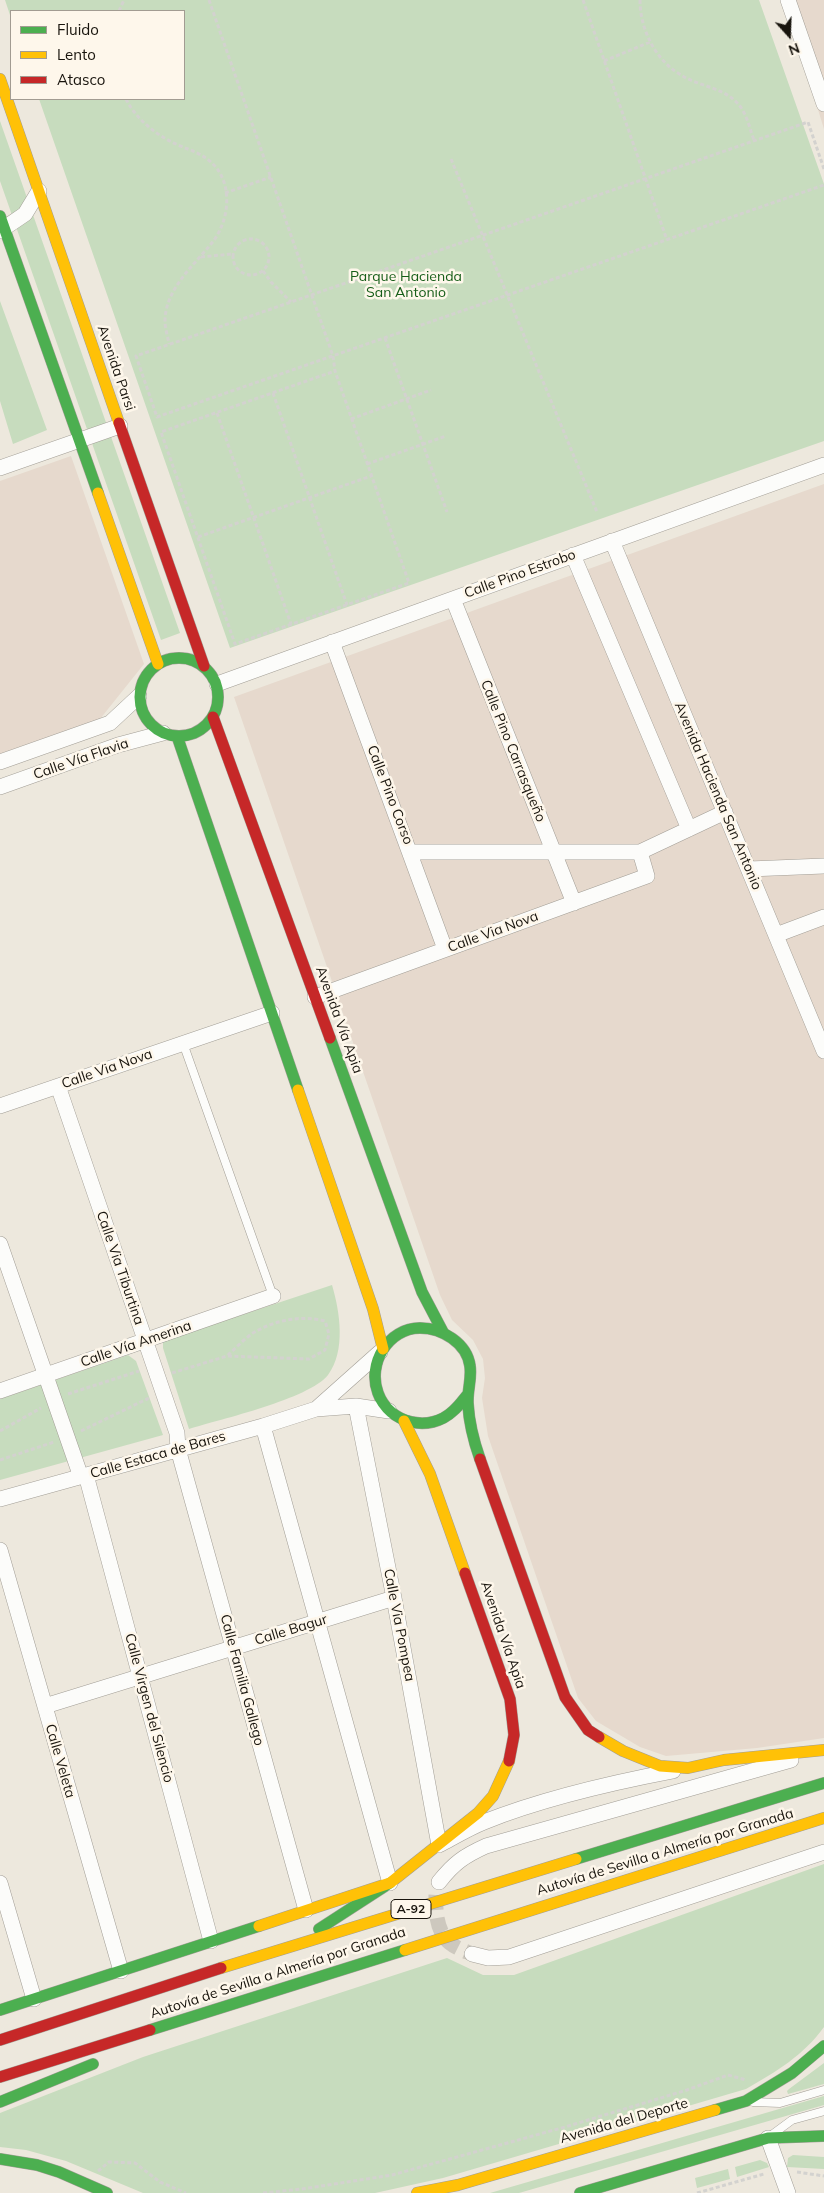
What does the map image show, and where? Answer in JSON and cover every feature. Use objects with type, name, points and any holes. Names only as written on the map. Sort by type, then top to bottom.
[{"type":"main road","name":"Avenida Parsi","points":[[0,79],[204,666]]},
{"type":"main road","points":[[2,226],[158,664]]},
{"type":"main road","points":[[169,659],[193,660],[204,666],[217,684],[218,701],[213,717],[206,726],[198,732],[170,735],[153,727],[145,718],[139,696],[145,678],[158,664],[169,659]]},
{"type":"main road","name":"Avenida Vía Apia","points":[[213,717],[422,1292],[443,1332]]},
{"type":"main road","points":[[170,735],[272,1013],[373,1309],[382,1350]]},
{"type":"main road","points":[[415,1328],[429,1328],[443,1332],[455,1340],[464,1352],[470,1365],[471,1380],[468,1394],[460,1407],[448,1417],[434,1423],[418,1424],[404,1421],[389,1411],[380,1398],[375,1383],[375,1367],[382,1350],[401,1333],[415,1328]]},
{"type":"main road","points":[[468,1394],[478,1457],[565,1697],[588,1730],[623,1751],[660,1766],[688,1768],[724,1760],[824,1750]]},
{"type":"main road","name":"Avenida Vía Apia","points":[[294,1945],[390,1883],[440,1845],[478,1813],[493,1796],[508,1766],[514,1735],[510,1699],[430,1474],[404,1421]]},
{"type":"main road","name":"Autovía de Sevilla a Almería por Granada","points":[[0,2040],[294,1945],[824,1783]]},
{"type":"main road","name":"Autovía de Sevilla a Almería por Granada","points":[[0,2077],[824,1818]]},
{"type":"main road","points":[[0,2010],[390,1883]]},
{"type":"main road","points":[[136,2046],[264,1993]]},
{"type":"main road","name":"Avenida del Deporte","points":[[417,2193],[458,2185],[746,2101],[792,2073],[824,2046]]},
{"type":"main road","points":[[0,2102],[108,2058]]},
{"type":"main road","points":[[580,2193],[768,2138],[824,2136]]},
{"type":"main road","points":[[0,2159],[37,2165],[104,2192]]},
{"type":"street","points":[[788,0],[824,104]]},
{"type":"street","points":[[2,226],[25,214],[39,191]]},
{"type":"street","points":[[0,468],[120,426]]},
{"type":"street","name":"Calle Pino Estrobo","points":[[217,684],[824,464]]},
{"type":"street","name":"Avenida Hacienda San Antonio","points":[[612,541],[824,1051]]},
{"type":"street","points":[[573,555],[689,829]]},
{"type":"street","name":"Calle Pino Carrasqueño","points":[[453,599],[574,902]]},
{"type":"street","name":"Calle Pino Corso","points":[[332,642],[446,949]]},
{"type":"street","name":"Calle Vía Flavia","points":[[0,762],[110,723],[139,696]]},
{"type":"street","name":"Calle Vía Flavia","points":[[0,787],[118,745],[170,735]]},
{"type":"street","points":[[411,852],[640,852],[725,812]]},
{"type":"street","name":"Calle Via Nova","points":[[315,997],[647,876],[640,852]]},
{"type":"street","points":[[748,869],[824,866]]},
{"type":"street","points":[[776,935],[824,917]]},
{"type":"street","name":"Calle Via Nova","points":[[0,1106],[272,1013]]},
{"type":"street","name":"Calle Via Tiburtina","points":[[58,1086],[177,1433],[178,1449]]},
{"type":"street","name":"Calle Virgen del Silencio","points":[[0,1244],[54,1400],[84,1476],[211,1941]]},
{"type":"street","name":"Calle Vía Amerina","points":[[0,1391],[273,1296]]},
{"type":"street","name":"Calle Estaca de Bares","points":[[316,1409],[382,1350]]},
{"type":"street","name":"Calle Estaca de Bares","points":[[0,1499],[263,1426],[316,1409],[356,1406],[389,1411]]},
{"type":"street","name":"Calle Via Pompea","points":[[356,1406],[440,1845]]},
{"type":"street","points":[[263,1426],[390,1883]]},
{"type":"street","name":"Calle Familia Gallego","points":[[178,1449],[306,1910]]},
{"type":"street","name":"Calle Veleta","points":[[0,1550],[121,1971]]},
{"type":"street","name":"Calle Bagur","points":[[45,1706],[394,1598]]},
{"type":"street","points":[[439,1882],[453,1865],[467,1855],[486,1846],[824,1750]]},
{"type":"street","points":[[440,1845],[483,1822],[522,1808],[619,1782],[688,1768]]},
{"type":"street","points":[[472,1954],[488,1958],[510,1958],[824,1852]]},
{"type":"street","points":[[0,1883],[34,2000]]},
{"type":"street","points":[[768,2138],[788,2193]]},
{"type":"lane","points":[[182,1044],[273,1296]]},
{"type":"lane","points":[[746,2101],[780,2103],[824,2090]]},
{"type":"lane","points":[[768,2138],[780,2127],[792,2120],[824,2111]]},
{"type":"lane","points":[[440,2193],[458,2185]]},
{"type":"path","points":[[209,0],[312,294],[333,356],[335,371],[351,419],[409,583],[236,644],[161,432],[335,371]]},
{"type":"path","points":[[583,0],[667,240]]},
{"type":"path","points":[[640,0],[640,13],[650,42],[668,65],[681,76],[718,90],[740,106],[754,140]]},
{"type":"path","points":[[604,61],[650,42]]},
{"type":"path","points":[[127,100],[139,119],[174,143],[197,152],[214,164],[225,193],[226,216],[218,236],[181,279],[170,300],[165,320],[169,344]]},
{"type":"path","points":[[824,169],[808,122],[136,356],[157,417],[824,185]]},
{"type":"path","points":[[451,158],[597,512]]},
{"type":"path","points":[[225,193],[271,177]]},
{"type":"path","points":[[248,239],[262,242],[269,254],[269,261],[263,271],[256,275],[243,274],[236,269],[232,254],[240,241],[248,239]]},
{"type":"path","points":[[201,257],[232,254]]},
{"type":"path","points":[[263,271],[291,302]]},
{"type":"path","points":[[385,338],[446,512]]},
{"type":"path","points":[[351,419],[431,390]]},
{"type":"path","points":[[272,393],[347,605]]},
{"type":"path","points":[[216,413],[291,624]]},
{"type":"path","points":[[367,464],[446,436]]},
{"type":"path","points":[[198,537],[371,476]]},
{"type":"path","points":[[0,1431],[71,1392],[156,1372],[227,1356],[309,1359],[325,1350],[329,1334],[324,1321],[308,1317],[286,1320],[253,1333],[227,1356]]},
{"type":"path","points":[[263,2193],[392,2176],[565,2127],[687,2090],[728,2075],[745,2080],[749,2084]]},
{"type":"path","points":[[95,2174],[109,2162],[135,2163],[160,2182],[186,2193]]},
{"type":"path","points":[[697,2193],[764,2174],[794,2171],[824,2176]]},
{"type":"shaded area","points":[[784,0],[824,0],[824,129]]},
{"type":"shaded area","points":[[71,456],[144,664],[100,719],[0,754],[0,481]]},
{"type":"shaded area","points":[[824,484],[824,1738],[757,1748],[666,1756],[640,1747],[596,1721],[578,1698],[488,1436],[482,1398],[485,1378],[483,1359],[473,1340],[452,1320],[440,1295],[234,697]]},
{"type":"green space","name":"Parque Hacienda San Antonio","points":[[5,0],[759,0],[824,184],[824,441],[230,648],[39,100],[185,100],[185,10],[10,10],[10,15]]},
{"type":"green space","points":[[0,121],[180,633],[161,640],[0,181]]},
{"type":"green space","points":[[0,301],[47,430],[13,444],[0,401]]},
{"type":"green space","points":[[332,1285],[340,1331],[337,1355],[328,1375],[318,1384],[284,1400],[189,1429],[163,1348],[163,1341]]},
{"type":"green space","points":[[128,1355],[136,1361],[163,1435],[0,1480],[0,1399]]},
{"type":"green space","points":[[824,1864],[824,2027],[808,2046],[798,2054],[779,2069],[746,2089],[443,2178],[375,2193],[143,2193],[66,2161],[26,2150],[0,2147],[0,2113],[143,2057],[447,1958],[483,1975],[514,1975]]},
{"type":"green space","points":[[824,2063],[824,2084],[788,2094],[787,2091],[789,2089]]},
{"type":"green space","points":[[824,2096],[824,2105],[519,2193],[490,2193]]},
{"type":"green space","points":[[793,2155],[824,2157],[824,2169],[787,2167],[788,2158]]},
{"type":"green space","points":[[760,2160],[767,2163],[769,2167],[737,2177],[735,2167]]},
{"type":"green space","points":[[728,2169],[730,2179],[697,2188],[695,2178]]},
{"type":"tunnel","points":[[436,1895],[437,1915],[442,1934],[452,1945],[472,1954]]},
{"type":"traffic: fast","points":[[0,216],[98,493]]},
{"type":"traffic: fast","points":[[171,658],[187,658],[201,664],[212,675],[218,689],[218,697],[218,705],[212,719],[201,730],[187,736],[171,736],[157,730],[146,719],[140,705],[140,689],[146,675],[157,664],[171,658]]},
{"type":"traffic: fast","points":[[177,736],[298,1090]]},
{"type":"traffic: fast","points":[[330,1038],[422,1292],[443,1332]]},
{"type":"traffic: fast","points":[[468,1394],[453,1411],[444,1418],[433,1422],[411,1422],[400,1418],[383,1404],[378,1393],[375,1382],[378,1360],[390,1341],[398,1334],[409,1330],[420,1328],[437,1331],[452,1338],[459,1344],[464,1350],[470,1366],[469,1411],[472,1432],[480,1459]]},
{"type":"traffic: fast","points":[[576,1859],[824,1783]]},
{"type":"traffic: fast","points":[[319,1929],[390,1883]]},
{"type":"traffic: fast","points":[[0,2010],[259,1926]]},
{"type":"traffic: fast","points":[[150,2030],[405,1950]]},
{"type":"traffic: fast","points":[[715,2110],[746,2101],[792,2073],[824,2046]]},
{"type":"traffic: fast","points":[[0,2102],[93,2064]]},
{"type":"traffic: fast","points":[[580,2193],[768,2138],[824,2136]]},
{"type":"traffic: fast","points":[[0,2159],[37,2165],[59,2172],[107,2193]]},
{"type":"traffic: slow","points":[[0,79],[119,423]]},
{"type":"traffic: slow","points":[[98,493],[158,664]]},
{"type":"traffic: slow","points":[[298,1090],[373,1309],[383,1349]]},
{"type":"traffic: slow","points":[[404,1421],[430,1474],[465,1573]]},
{"type":"traffic: slow","points":[[599,1737],[623,1751],[660,1766],[688,1768],[724,1760],[824,1750]]},
{"type":"traffic: slow","points":[[259,1926],[390,1883],[478,1813],[493,1796],[509,1761]]},
{"type":"traffic: slow","points":[[405,1950],[824,1818]]},
{"type":"traffic: slow","points":[[221,1968],[576,1859]]},
{"type":"traffic: slow","points":[[417,2193],[458,2185],[715,2110]]},
{"type":"traffic: jam","points":[[119,423],[204,666]]},
{"type":"traffic: jam","points":[[213,717],[330,1038]]},
{"type":"traffic: jam","points":[[480,1459],[565,1697],[588,1730],[599,1737]]},
{"type":"traffic: jam","points":[[465,1573],[510,1699],[514,1735],[509,1761]]},
{"type":"traffic: jam","points":[[0,2040],[221,1968]]},
{"type":"traffic: jam","points":[[0,2077],[150,2030]]}]
